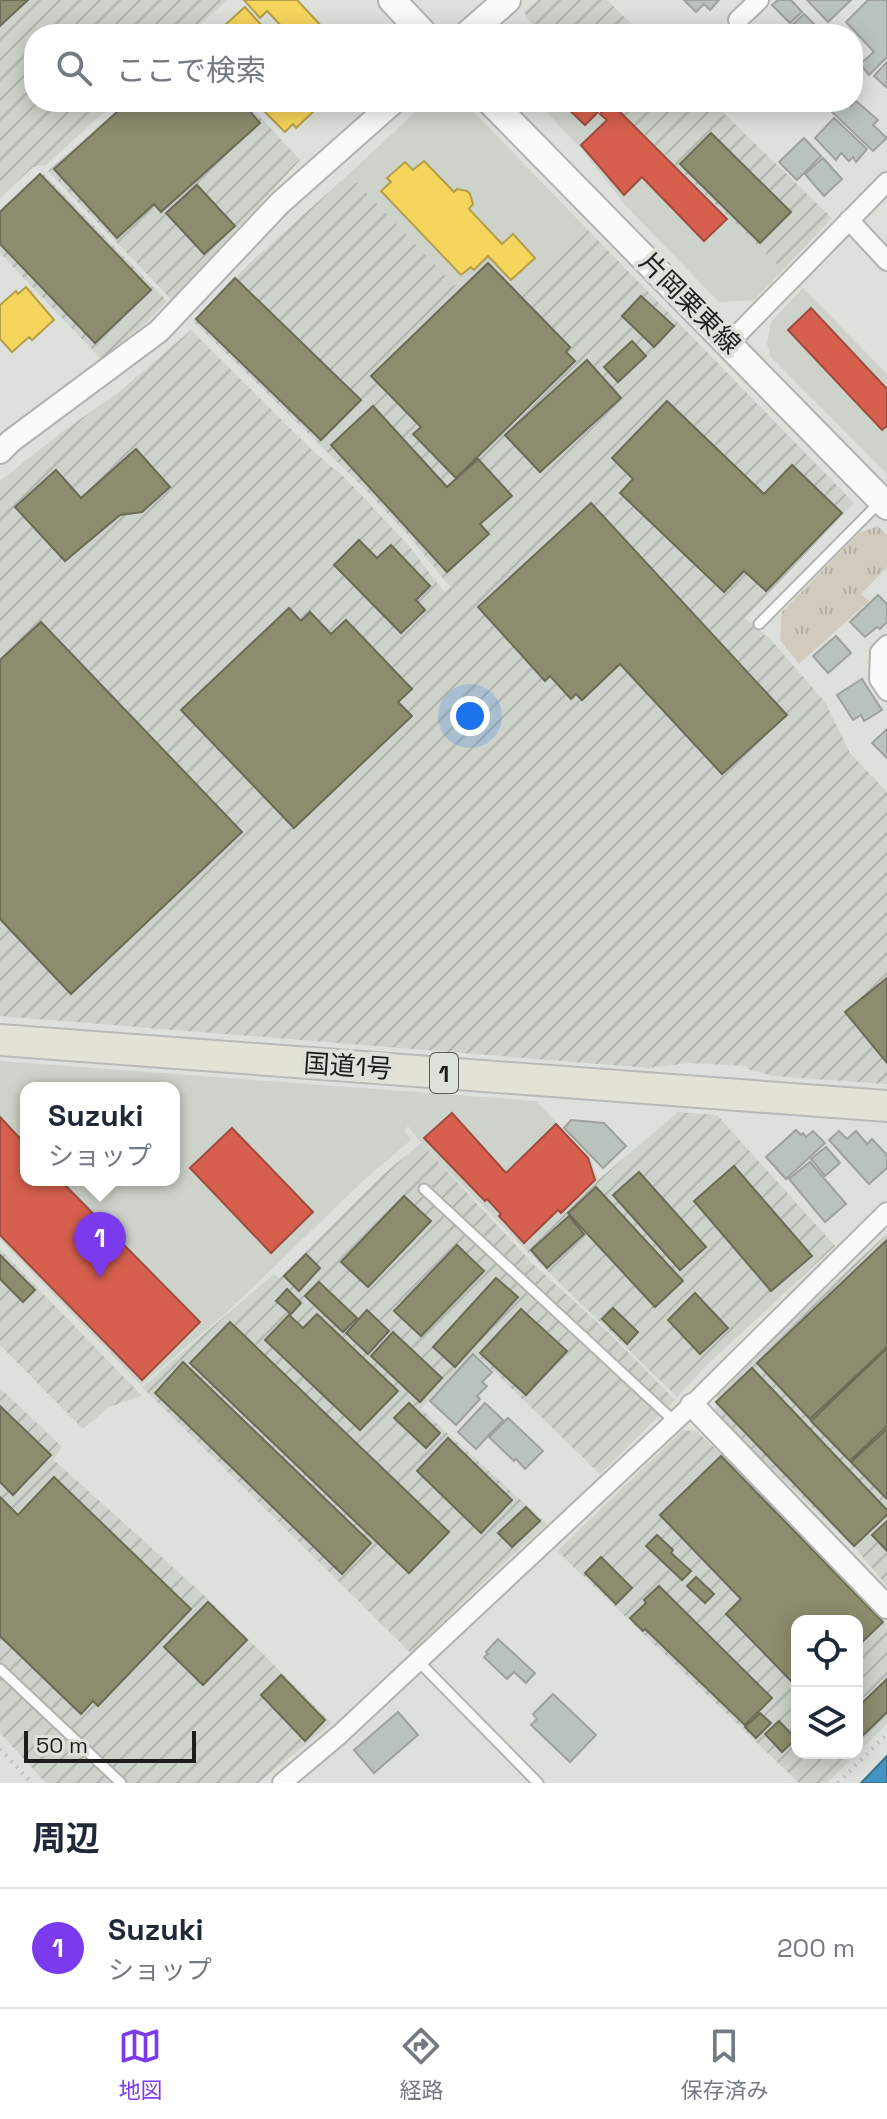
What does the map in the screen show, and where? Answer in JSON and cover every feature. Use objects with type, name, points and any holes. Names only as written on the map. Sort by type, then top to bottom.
[{"type":"highway","name":"国道1号","points":[[0,1040],[887,1106]]},
{"type":"main road","points":[[392,0],[415,24]]},
{"type":"main road","points":[[479,24],[507,0]]},
{"type":"main road","name":"片岡栗東線","points":[[501,112],[884,503]]},
{"type":"street","points":[[738,20],[759,0]]},
{"type":"street","points":[[0,452],[159,331],[280,203],[383,112]]},
{"type":"street","points":[[729,343],[887,182]]},
{"type":"street","points":[[849,220],[887,261]]},
{"type":"street","points":[[887,645],[880,652],[879,679],[887,691]]},
{"type":"street","points":[[282,1783],[339,1735],[692,1405],[887,1212]]},
{"type":"street","points":[[692,1405],[887,1607]]},
{"type":"lane","points":[[759,624],[884,503]]},
{"type":"lane","points":[[424,1189],[674,1421]]},
{"type":"lane","points":[[418,1661],[538,1783]]},
{"type":"lane","points":[[0,1669],[121,1783]]},
{"type":"path","points":[[838,1783],[887,1734]]},
{"type":"path","points":[[0,1749],[32,1783]]},
{"type":"shaded area","points":[[0,0],[227,0],[200,24],[24,24],[24,112],[104,112],[46,165],[33,167],[0,198]]},
{"type":"shaded area","points":[[538,0],[607,0],[632,24],[533,24],[524,12]]},
{"type":"shaded area","points":[[115,112],[255,112],[300,160],[172,300],[48,171]]},
{"type":"shaded area","points":[[415,112],[474,112],[584,226],[519,293],[458,290],[349,174]]},
{"type":"shaded area","points":[[546,112],[621,112],[783,270],[754,300],[719,302],[627,207],[583,151]]},
{"type":"shaded area","points":[[621,112],[722,112],[832,218],[783,270]]},
{"type":"shaded area","points":[[40,174],[44,174],[167,301],[148,321],[101,359],[0,253],[0,212]]},
{"type":"shaded area","points":[[349,174],[458,289],[488,262],[520,292],[584,226],[854,503],[745,618],[772,641],[825,702],[850,753],[887,792],[887,1084],[773,1076],[748,1069],[747,1066],[689,1063],[649,1068],[0,1016],[0,481],[119,392],[191,330],[315,453],[344,477],[409,546],[444,592],[450,587],[409,536],[361,485],[193,321],[252,261]]},
{"type":"shaded area","points":[[803,288],[887,374],[887,474],[771,357],[767,344],[771,322]]},
{"type":"shaded area","points":[[0,1061],[536,1101],[591,1159],[598,1180],[527,1251],[408,1126],[404,1131],[411,1140],[365,1179],[225,1314],[141,1385],[0,1239]]},
{"type":"shaded area","points":[[678,1112],[717,1115],[835,1246],[677,1397],[527,1251],[598,1180]]},
{"type":"shaded area","points":[[421,1143],[532,1263],[609,1333],[675,1400],[600,1474],[474,1352],[421,1409],[547,1524],[411,1653],[142,1387],[274,1274],[279,1278],[385,1173]]},
{"type":"shaded area","points":[[887,1234],[887,1586],[856,1549],[715,1414],[718,1389]]},
{"type":"shaded area","points":[[0,1249],[142,1396],[109,1407],[83,1429],[0,1345]]},
{"type":"shaded area","points":[[0,1388],[62,1447],[53,1459],[208,1599],[332,1723],[258,1783],[46,1783],[0,1733]]},
{"type":"shaded area","points":[[683,1430],[696,1431],[783,1511],[824,1551],[887,1625],[887,1724],[863,1748],[863,1615],[791,1615],[791,1759],[851,1759],[827,1783],[799,1783],[557,1551]]},
{"type":"green space","points":[[878,526],[887,535],[887,567],[861,594],[869,601],[799,664],[780,640],[782,612],[859,533]]},
{"type":"building: 住宅","points":[[244,0],[297,0],[320,24],[279,24],[267,11],[260,18]]},
{"type":"building: 住宅","points":[[245,7],[260,24],[226,24]]},
{"type":"building: 住宅","points":[[265,112],[313,112],[296,128],[293,124],[285,132]]},
{"type":"building: 住宅","points":[[424,161],[454,192],[457,189],[470,194],[473,204],[469,209],[502,244],[513,234],[535,258],[511,280],[488,256],[474,270],[471,267],[461,275],[381,191],[391,182],[387,178],[405,162],[413,170]]},
{"type":"building: 住宅","points":[[26,287],[54,320],[32,340],[29,337],[12,352],[0,339],[0,305],[16,291],[18,294]]},
{"type":"building: 商業","points":[[571,112],[598,112],[585,125]]},
{"type":"building: 商業","points":[[620,112],[727,219],[704,241],[642,177],[624,195],[581,145],[607,120],[600,114]]},
{"type":"building: 商業","points":[[811,308],[887,389],[887,426],[882,430],[788,330]]},
{"type":"building: 商業","points":[[452,1113],[506,1173],[556,1124],[588,1158],[595,1180],[524,1243],[487,1199],[485,1201],[424,1138]]},
{"type":"building: 商業","points":[[0,1117],[20,1139],[20,1186],[66,1186],[200,1322],[142,1380],[0,1235]]},
{"type":"building: 商業","points":[[232,1128],[313,1212],[271,1253],[190,1168]]},
{"type":"building: 教育","points":[[887,1756],[887,1783],[861,1783]]},
{"type":"building: 工業","points":[[0,0],[28,0],[0,26]]},
{"type":"building: 工業","points":[[117,112],[251,112],[260,123],[161,212],[154,204],[117,238],[54,169]]},
{"type":"building: 工業","points":[[711,133],[791,212],[760,243],[680,164]]},
{"type":"building: 工業","points":[[40,174],[151,290],[95,343],[0,244],[0,212]]},
{"type":"building: 工業","points":[[197,185],[235,226],[204,254],[166,213]]},
{"type":"building: 工業","points":[[488,263],[570,347],[566,352],[575,361],[456,478],[413,434],[421,427],[371,376]]},
{"type":"building: 工業","points":[[235,278],[361,400],[321,440],[196,319]]},
{"type":"building: 工業","points":[[641,296],[674,326],[654,347],[622,316]]},
{"type":"building: 工業","points":[[632,341],[646,356],[618,382],[604,367]]},
{"type":"building: 工業","points":[[587,360],[621,398],[540,472],[505,435]]},
{"type":"building: 工業","points":[[667,401],[764,494],[792,465],[842,513],[766,591],[744,571],[724,592],[620,493],[633,479],[612,458]]},
{"type":"building: 工業","points":[[373,406],[447,487],[478,459],[512,496],[480,524],[489,534],[447,572],[331,445]]},
{"type":"building: 工業","points":[[136,449],[170,487],[142,512],[120,515],[65,561],[15,507],[56,470],[81,498]]},
{"type":"building: 工業","points":[[591,503],[787,715],[722,774],[620,664],[582,700],[576,694],[571,699],[550,676],[545,681],[478,607]]},
{"type":"building: 工業","points":[[359,540],[377,558],[391,545],[430,586],[416,600],[425,610],[401,633],[334,565]]},
{"type":"building: 工業","points":[[289,608],[301,621],[310,612],[331,634],[346,620],[412,689],[398,702],[412,716],[294,828],[181,710]]},
{"type":"building: 工業","points":[[41,622],[242,832],[71,994],[0,919],[0,660]]},
{"type":"building: 工業","points":[[887,978],[887,1063],[845,1012]]},
{"type":"building: 工業","points":[[734,1166],[812,1256],[771,1291],[694,1201]]},
{"type":"building: 工業","points":[[639,1172],[706,1247],[680,1270],[613,1195]]},
{"type":"building: 工業","points":[[596,1187],[683,1281],[655,1307],[568,1213]]},
{"type":"building: 工業","points":[[404,1196],[431,1221],[368,1287],[341,1262]]},
{"type":"building: 工業","points":[[569,1216],[584,1234],[547,1268],[531,1250]]},
{"type":"building: 工業","points":[[887,1240],[887,1347],[810,1419],[757,1363]]},
{"type":"building: 工業","points":[[457,1245],[484,1271],[421,1336],[394,1311]]},
{"type":"building: 工業","points":[[306,1254],[320,1268],[299,1291],[284,1276]]},
{"type":"building: 工業","points":[[0,1255],[35,1290],[23,1302],[0,1279]]},
{"type":"building: 工業","points":[[496,1278],[518,1297],[455,1367],[433,1347]]},
{"type":"building: 工業","points":[[319,1282],[357,1318],[343,1332],[305,1296]]},
{"type":"building: 工業","points":[[287,1289],[301,1303],[291,1314],[276,1301]]},
{"type":"building: 工業","points":[[695,1293],[728,1328],[700,1354],[668,1320]]},
{"type":"building: 工業","points":[[613,1308],[638,1332],[627,1344],[602,1319]]},
{"type":"building: 工業","points":[[521,1309],[567,1351],[526,1395],[480,1353]]},
{"type":"building: 工業","points":[[367,1310],[389,1331],[368,1354],[346,1333]]},
{"type":"building: 工業","points":[[317,1314],[398,1391],[360,1430],[265,1340],[289,1315],[303,1328]]},
{"type":"building: 工業","points":[[230,1322],[449,1532],[409,1573],[190,1363]]},
{"type":"building: 工業","points":[[393,1332],[442,1378],[420,1402],[371,1356]]},
{"type":"building: 工業","points":[[887,1348],[887,1426],[850,1461],[811,1421]]},
{"type":"building: 工業","points":[[183,1362],[371,1543],[342,1574],[155,1393]]},
{"type":"building: 工業","points":[[752,1368],[887,1510],[887,1515],[854,1546],[716,1402]]},
{"type":"building: 工業","points":[[409,1403],[440,1433],[426,1448],[394,1418]]},
{"type":"building: 工業","points":[[0,1406],[51,1455],[13,1495],[0,1482]]},
{"type":"building: 工業","points":[[887,1429],[887,1499],[851,1462]]},
{"type":"building: 工業","points":[[448,1438],[512,1500],[481,1533],[417,1471]]},
{"type":"building: 工業","points":[[721,1456],[883,1622],[863,1641],[863,1615],[791,1615],[791,1681],[726,1614],[741,1599],[660,1515]]},
{"type":"building: 工業","points":[[54,1477],[191,1609],[98,1706],[93,1701],[81,1714],[0,1636],[0,1497],[18,1515]]},
{"type":"building: 工業","points":[[526,1507],[540,1521],[512,1547],[498,1533]]},
{"type":"building: 工業","points":[[887,1521],[887,1551],[872,1535]]},
{"type":"building: 工業","points":[[657,1535],[691,1571],[682,1580],[646,1546]]},
{"type":"building: 工業","points":[[601,1557],[632,1588],[616,1604],[585,1573]]},
{"type":"building: 工業","points":[[696,1577],[714,1594],[705,1603],[687,1586]]},
{"type":"building: 工業","points":[[659,1586],[772,1698],[745,1725],[630,1618]]},
{"type":"building: 工業","points":[[208,1602],[247,1640],[203,1685],[164,1647]]},
{"type":"building: 工業","points":[[281,1675],[325,1720],[305,1741],[261,1695]]},
{"type":"building: 工業","points":[[887,1679],[887,1712],[863,1735],[863,1702]]},
{"type":"building: 工業","points":[[760,1713],[771,1723],[756,1738],[745,1727]]},
{"type":"building: 工業","points":[[779,1721],[791,1734],[791,1744],[782,1752],[765,1734]]},
{"type":"building: その他","points":[[684,0],[719,0],[710,10],[704,4],[696,12]]},
{"type":"building: その他","points":[[778,0],[791,0],[802,12],[790,23],[772,5]]},
{"type":"building: その他","points":[[807,0],[851,0],[828,22]]},
{"type":"building: その他","points":[[868,0],[887,0],[887,57],[869,75],[863,68],[863,61],[874,52],[863,40],[863,24],[846,22]]},
{"type":"building: その他","points":[[804,14],[814,24],[794,24]]},
{"type":"building: その他","points":[[887,62],[887,88],[874,76]]},
{"type":"building: その他","points":[[863,107],[878,120],[873,125],[887,138],[873,151],[832,112],[863,112]]},
{"type":"building: その他","points":[[834,118],[867,149],[856,162],[853,157],[849,161],[841,153],[836,160],[815,138]]},
{"type":"building: その他","points":[[804,138],[821,156],[797,180],[779,162]]},
{"type":"building: その他","points":[[823,158],[842,179],[824,196],[805,174]]},
{"type":"building: その他","points":[[878,595],[887,604],[887,622],[865,637],[850,622]]},
{"type":"building: その他","points":[[836,636],[851,653],[828,673],[813,656]]},
{"type":"building: その他","points":[[862,679],[882,710],[864,721],[861,715],[853,720],[837,695]]},
{"type":"building: その他","points":[[887,729],[887,758],[872,743]]},
{"type":"building: その他","points":[[571,1120],[604,1123],[626,1146],[603,1168],[564,1128]]},
{"type":"building: その他","points":[[796,1130],[806,1137],[813,1131],[825,1143],[786,1179],[766,1157]]},
{"type":"building: その他","points":[[839,1131],[847,1139],[856,1131],[867,1144],[872,1139],[887,1155],[887,1168],[869,1184],[829,1140]]},
{"type":"building: その他","points":[[826,1147],[840,1163],[825,1176],[811,1159]]},
{"type":"building: その他","points":[[810,1162],[846,1204],[825,1222],[789,1179]]},
{"type":"building: その他","points":[[473,1354],[492,1372],[482,1382],[487,1386],[477,1396],[480,1399],[456,1425],[430,1401]]},
{"type":"building: その他","points":[[485,1403],[503,1420],[476,1449],[458,1432]]},
{"type":"building: その他","points":[[508,1418],[543,1451],[525,1469],[489,1437]]},
{"type":"building: その他","points":[[498,1639],[535,1673],[526,1683],[514,1672],[507,1679],[484,1657]]},
{"type":"building: その他","points":[[553,1694],[596,1735],[570,1762],[531,1725],[537,1719],[533,1714]]},
{"type":"building: その他","points":[[398,1712],[418,1735],[374,1773],[354,1750]]},
{"type":"place","name":"Suzuki","points":[[100,1278]]}]
